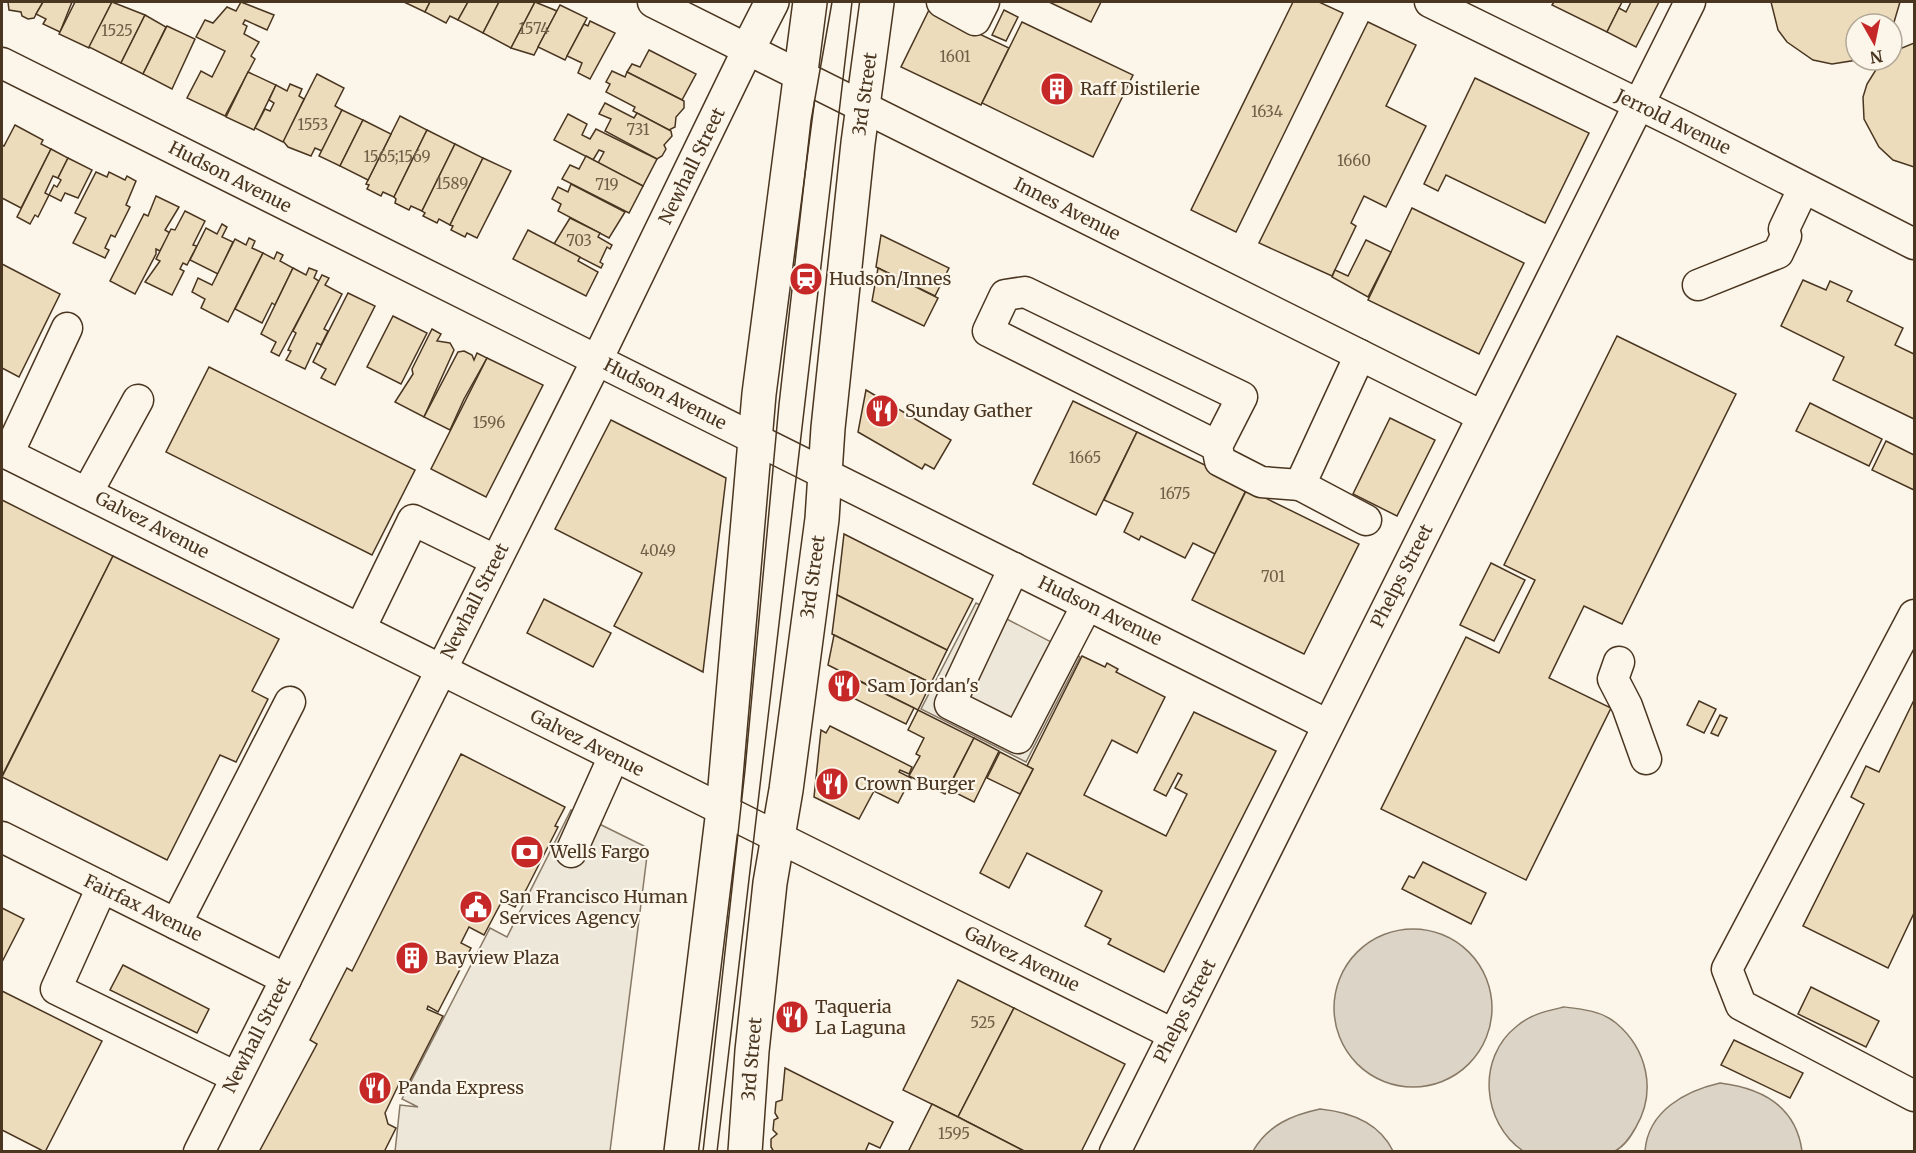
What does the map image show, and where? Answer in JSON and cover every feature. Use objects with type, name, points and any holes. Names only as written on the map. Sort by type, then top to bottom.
[{"type":"main road","points":[[748,49],[772,2]]},
{"type":"main road","points":[[681,1152],[723,810],[755,440],[799,75],[810,2]]},
{"type":"main road","name":"3rd Street","points":[[745,1152],[752,1051],[770,883],[822,519],[830,405],[877,2]]},
{"type":"street","name":"Innes Avenue","points":[[652,2],[1482,416]]},
{"type":"street","points":[[942,2],[975,20],[984,2]]},
{"type":"street","name":"Jerrold Avenue","points":[[1430,2],[1914,244]]},
{"type":"street","name":"Phelps Street","points":[[1114,1152],[1690,2]]},
{"type":"street","name":"Newhall Street","points":[[199,1152],[597,360],[748,49]]},
{"type":"street","name":"Hudson Avenue","points":[[2,63],[1328,725]]},
{"type":"street","points":[[1698,285],[1740,271],[1777,242],[1803,189]]},
{"type":"street","points":[[1217,446],[988,331],[1005,295],[1025,292],[1242,397],[1217,446],[1220,461],[1261,482],[1300,485],[1366,520]]},
{"type":"street","points":[[5,452],[67,328]]},
{"type":"street","points":[[1300,485],[1360,355]]},
{"type":"street","points":[[87,493],[138,400]]},
{"type":"street","name":"Galvez Avenue","points":[[5,452],[1173,1034]]},
{"type":"street","points":[[360,629],[413,520],[495,560]]},
{"type":"street","points":[[1014,568],[950,704],[1018,738],[1087,604]]},
{"type":"street","points":[[1914,615],[1727,969],[1741,1005],[1914,1096]]},
{"type":"street","points":[[1619,662],[1613,679],[1627,706],[1646,759]]},
{"type":"street","points":[[176,924],[290,702]]},
{"type":"street","points":[[571,852],[614,756]]},
{"type":"street","name":"Fairfax Avenue","points":[[2,837],[286,979]]},
{"type":"street","points":[[102,887],[56,989],[236,1077]]},
{"type":"shaded area","points":[[976,603],[1080,657],[1026,762],[921,709]]},
{"type":"shaded area","points":[[571,810],[648,848],[610,1151],[395,1152],[400,1105],[418,1107],[402,1099],[490,928],[507,937]]},
{"type":"shaded area","points":[[1413,929],[1428,930],[1443,935],[1457,942],[1469,952],[1479,964],[1486,978],[1491,993],[1491,1023],[1486,1038],[1479,1052],[1469,1064],[1457,1074],[1443,1081],[1428,1086],[1413,1087],[1398,1086],[1383,1081],[1369,1074],[1357,1064],[1347,1052],[1340,1038],[1335,1023],[1334,1008],[1335,993],[1340,978],[1347,964],[1357,952],[1369,942],[1383,935],[1398,930]]},
{"type":"shaded area","points":[[1564,1007],[1592,1011],[1616,1023],[1635,1045],[1646,1071],[1646,1099],[1642,1113],[1630,1137],[1615,1151],[1523,1151],[1509,1139],[1492,1108],[1489,1090],[1490,1072],[1495,1055],[1504,1039],[1528,1019]]},
{"type":"shaded area","points":[[1720,1083],[1749,1089],[1774,1102],[1792,1122],[1802,1151],[1645,1151],[1653,1125],[1670,1105],[1694,1091]]},
{"type":"shaded area","points":[[1320,1109],[1362,1120],[1380,1133],[1393,1151],[1253,1151],[1266,1134],[1282,1122]]},
{"type":"building","points":[[8,2],[43,2],[34,18],[28,19],[22,16],[21,12],[9,10]]},
{"type":"building","points":[[43,2],[72,2],[60,32],[43,24],[46,19],[36,14]]},
{"type":"building","points":[[75,2],[112,2],[89,48],[59,34]]},
{"type":"building","points":[[112,2],[145,15],[121,63],[89,47]]},
{"type":"building","points":[[241,2],[274,15],[267,30],[245,20],[243,24],[247,26],[244,34],[259,42],[251,56],[255,59],[225,116],[187,98],[201,71],[212,77],[225,51],[196,37],[205,20],[213,23],[227,7],[236,11]]},
{"type":"building","points":[[404,2],[430,2],[425,12]]},
{"type":"building","points":[[430,2],[468,2],[458,20],[450,16],[446,23],[425,12]]},
{"type":"building","points":[[468,2],[499,2],[483,33],[458,20]]},
{"type":"building","points":[[499,2],[535,2],[511,48],[483,33]]},
{"type":"building","points":[[535,2],[557,11],[534,55],[511,48]]},
{"type":"building","points":[[1049,2],[1101,2],[1091,22]]},
{"type":"building","points":[[1293,2],[1319,2],[1343,13],[1236,232],[1191,210]]},
{"type":"building","points":[[1554,2],[1622,2],[1607,32],[1552,5]]},
{"type":"building","points":[[1631,2],[1659,2],[1636,47],[1607,32],[1619,8],[1626,12]]},
{"type":"building","points":[[1771,2],[1900,2],[1897,12],[1844,12],[1844,62],[1832,64],[1813,60],[1787,42],[1778,30]]},
{"type":"building","points":[[560,5],[587,18],[565,60],[538,47]]},
{"type":"building","points":[[929,10],[1009,48],[981,105],[901,67]]},
{"type":"building","points":[[1004,10],[1018,17],[1006,41],[992,35]]},
{"type":"building","points":[[145,15],[166,27],[143,74],[121,63]]},
{"type":"building","points":[[590,21],[615,33],[590,79],[578,73],[582,63],[567,56],[584,24],[588,26]]},
{"type":"building","name":"Raff Distilerie","points":[[1022,22],[1133,75],[1093,157],[982,103]]},
{"type":"building","points":[[1368,22],[1416,45],[1386,106],[1426,126],[1386,207],[1364,196],[1351,223],[1356,226],[1332,276],[1259,243]]},
{"type":"building","points":[[167,26],[195,39],[172,89],[143,74]]},
{"type":"building","points":[[1914,43],[1914,167],[1893,160],[1879,147],[1864,119],[1863,97],[1867,84],[1874,72],[1904,72],[1904,47]]},
{"type":"building","points":[[649,50],[696,74],[682,100],[627,72],[632,64],[640,67]]},
{"type":"building","points":[[612,71],[625,77],[627,72],[684,101],[684,108],[676,117],[675,127],[669,130],[633,111],[635,107],[606,92],[610,84],[606,82]]},
{"type":"building","points":[[248,72],[276,85],[254,130],[226,117]]},
{"type":"building","points":[[317,74],[344,88],[335,106],[342,110],[322,151],[315,148],[311,156],[288,147],[283,141]]},
{"type":"building","points":[[1475,78],[1589,133],[1545,223],[1446,175],[1438,191],[1424,184]]},
{"type":"building","points":[[290,84],[302,89],[299,96],[304,99],[283,142],[255,128],[265,109],[270,111],[274,103],[269,100],[276,85],[287,91]]},
{"type":"building","points":[[605,103],[634,118],[637,113],[671,131],[672,136],[664,145],[666,149],[662,156],[657,159],[605,131],[611,119],[599,114]]},
{"type":"building","points":[[342,110],[363,120],[340,166],[319,156]]},
{"type":"building","points":[[568,114],[587,124],[582,135],[590,139],[596,129],[657,159],[643,186],[598,163],[604,152],[599,150],[593,160],[554,140]]},
{"type":"building","points":[[400,116],[427,130],[394,197],[383,192],[381,196],[367,189],[369,185],[366,184]]},
{"type":"building","points":[[363,120],[391,134],[368,180],[340,166]]},
{"type":"building","points":[[15,125],[43,140],[41,144],[51,149],[21,208],[2,198],[2,145],[4,146]]},
{"type":"building","points":[[427,130],[455,144],[422,211],[411,206],[409,210],[395,203],[394,197]]},
{"type":"building","points":[[455,144],[483,158],[450,225],[439,219],[437,223],[423,216],[425,213],[422,211]]},
{"type":"building","points":[[51,149],[68,158],[58,178],[53,176],[45,193],[49,195],[38,217],[35,215],[30,224],[17,217]]},
{"type":"building","points":[[586,156],[643,186],[629,213],[562,179],[570,165],[579,169]]},
{"type":"building","points":[[68,158],[92,170],[78,198],[65,193],[61,201],[49,195],[54,185],[57,187],[61,180],[58,178]]},
{"type":"building","points":[[483,158],[511,171],[477,238],[467,233],[465,237],[451,230],[453,226],[450,225]]},
{"type":"building","points":[[96,172],[107,177],[109,172],[125,180],[127,176],[136,181],[126,205],[130,207],[115,237],[111,235],[105,248],[109,250],[105,258],[73,243],[86,218],[75,213]]},
{"type":"building","points":[[571,184],[625,212],[609,238],[558,211],[561,204],[552,199],[558,187],[568,192]]},
{"type":"building","points":[[156,196],[179,207],[165,230],[170,233],[160,251],[156,249],[156,254],[135,294],[110,281],[144,214],[148,216]]},
{"type":"building","points":[[1412,208],[1524,263],[1479,354],[1368,300]]},
{"type":"building","points":[[185,211],[205,221],[193,245],[197,246],[187,265],[183,263],[180,269],[184,271],[172,295],[145,282],[160,261],[156,259],[171,229],[175,230]]},
{"type":"building","points":[[570,218],[600,233],[598,237],[612,245],[610,249],[607,247],[600,262],[603,264],[601,268],[554,244]]},
{"type":"building","points":[[222,224],[227,227],[222,237],[233,242],[218,274],[190,260],[206,228],[217,234]]},
{"type":"building","points":[[528,230],[580,257],[578,261],[598,272],[586,296],[513,259]]},
{"type":"building","points":[[881,235],[949,268],[935,296],[876,267]]},
{"type":"building","points":[[249,238],[255,241],[252,248],[263,253],[228,322],[201,308],[205,299],[192,292],[198,278],[212,285],[235,239],[246,245]]},
{"type":"building","points":[[1366,240],[1391,252],[1368,297],[1332,277],[1335,270],[1348,276]]},
{"type":"building","points":[[277,252],[283,255],[280,261],[293,268],[275,305],[272,303],[262,323],[235,309],[263,253],[274,259]]},
{"type":"building","points":[[2,264],[60,294],[19,377],[2,368]]},
{"type":"building","points":[[293,268],[306,275],[309,268],[317,271],[314,278],[319,281],[279,356],[271,352],[276,342],[261,334]]},
{"type":"building","points":[[878,268],[938,298],[924,326],[872,301]]},
{"type":"building","points":[[322,275],[329,278],[325,285],[342,294],[324,329],[328,331],[321,345],[317,343],[305,369],[286,360],[296,333],[293,331]]},
{"type":"building","points":[[1803,280],[1826,290],[1830,281],[1852,291],[1847,301],[1903,328],[1895,345],[1914,354],[1914,419],[1833,380],[1844,357],[1781,326]]},
{"type":"building","points":[[348,293],[375,306],[335,385],[321,378],[326,369],[313,362]]},
{"type":"building","points":[[393,316],[427,333],[401,384],[367,367]]},
{"type":"building","points":[[432,329],[441,334],[437,341],[450,343],[454,350],[424,417],[395,402],[413,374],[412,369]]},
{"type":"building","points":[[1617,336],[1736,394],[1622,624],[1584,606],[1549,678],[1611,708],[1526,880],[1381,809],[1466,637],[1499,653],[1535,580],[1504,565]]},
{"type":"building","points":[[464,351],[472,355],[474,360],[477,353],[487,358],[450,430],[424,417],[458,352]]},
{"type":"building","points":[[487,358],[543,385],[486,497],[431,469]]},
{"type":"building","points":[[209,367],[415,470],[372,555],[166,452]]},
{"type":"building","name":"Sunday Gather","points":[[866,390],[951,440],[934,469],[925,464],[922,469],[858,432]]},
{"type":"building","points":[[1073,401],[1137,432],[1096,515],[1033,484]]},
{"type":"building","points":[[1810,403],[1882,439],[1869,466],[1796,431]]},
{"type":"building","points":[[1390,418],[1435,440],[1397,516],[1353,494]]},
{"type":"building","points":[[611,420],[726,478],[703,672],[614,626],[642,573],[555,529]]},
{"type":"building","points":[[1137,432],[1248,486],[1215,554],[1193,543],[1185,558],[1141,536],[1139,540],[1124,532],[1133,513],[1104,500]]},
{"type":"building","points":[[1886,441],[1914,455],[1914,490],[1872,470]]},
{"type":"building","points":[[1247,489],[1359,544],[1304,654],[1192,600]]},
{"type":"building","points":[[2,500],[113,556],[2,776]]},
{"type":"building","points":[[844,534],[973,599],[947,650],[837,595]]},
{"type":"building","points":[[113,556],[279,639],[252,691],[268,699],[236,762],[220,755],[167,860],[2,777]]},
{"type":"building","points":[[1491,563],[1525,580],[1494,641],[1460,625]]},
{"type":"building","points":[[837,595],[947,650],[931,683],[832,634]]},
{"type":"building","points":[[544,599],[611,633],[593,667],[527,633]]},
{"type":"building","points":[[834,635],[931,683],[918,710],[828,665]]},
{"type":"building","points":[[1082,656],[1105,667],[1107,663],[1118,669],[1116,672],[1165,697],[1137,753],[1112,740],[1084,795],[1166,836],[1187,794],[1175,788],[1182,775],[1178,773],[1166,796],[1154,790],[1194,712],[1276,751],[1164,972],[1108,944],[1111,939],[1085,926],[1102,891],[1027,853],[1009,888],[980,873],[1033,769],[1027,766]]},
{"type":"building","points":[[855,679],[914,708],[906,724],[847,695]]},
{"type":"building","points":[[1914,700],[1914,913],[1888,968],[1803,926],[1864,804],[1851,797],[1866,766],[1879,772]]},
{"type":"building","points":[[1699,701],[1716,709],[1704,733],[1687,725]]},
{"type":"building","points":[[918,710],[974,738],[945,794],[909,776],[920,756],[916,754],[924,738],[908,730]]},
{"type":"building","points":[[1720,715],[1727,718],[1718,736],[1711,733]]},
{"type":"building","points":[[830,726],[912,767],[909,774],[900,770],[899,772],[911,778],[898,803],[874,791],[859,819],[814,797],[821,730],[826,733]]},
{"type":"building","points":[[974,738],[999,751],[974,802],[948,789]]},
{"type":"building","points":[[1000,752],[1033,769],[1020,794],[987,778]]},
{"type":"building","name":"Bayview Plaza","points":[[461,754],[565,807],[555,826],[558,827],[515,907],[502,901],[484,935],[469,927],[461,943],[471,948],[438,1012],[428,1006],[427,1009],[443,1016],[406,1088],[399,1084],[385,1113],[388,1124],[396,1128],[384,1152],[259,1152],[317,1044],[310,1040],[347,968],[352,971]]},
{"type":"building","points":[[1423,862],[1486,893],[1471,924],[1402,889],[1409,876],[1414,878]]},
{"type":"building","points":[[2,908],[24,919],[2,962]]},
{"type":"building","points":[[123,965],[209,1009],[197,1033],[110,990]]},
{"type":"building","points":[[958,980],[1014,1008],[958,1117],[903,1090]]},
{"type":"building","points":[[1811,987],[1879,1021],[1866,1047],[1798,1014]]},
{"type":"building","points":[[2,991],[102,1041],[45,1152],[2,1130]]},
{"type":"building","points":[[1014,1008],[1125,1064],[1081,1152],[1026,1152],[958,1117]]},
{"type":"building","points":[[1734,1040],[1803,1073],[1790,1098],[1721,1065]]},
{"type":"building","points":[[785,1068],[893,1122],[880,1148],[869,1143],[865,1152],[774,1152],[771,1139],[777,1134],[773,1130],[774,1120],[778,1118],[775,1113],[776,1102],[782,1100]]},
{"type":"building","points":[[932,1104],[958,1117],[1026,1152],[908,1152]]},
{"type":"tram line","points":[[703,1152],[745,770],[779,404],[811,121],[832,2]]},
{"type":"tram line","points":[[717,1152],[852,2]]},
{"type":"place","name":"Raff Distilerie","points":[[1057,89]]},
{"type":"place","name":"Hudson/Innes","points":[[806,279]]},
{"type":"place","name":"Sunday Gather","points":[[882,411]]},
{"type":"place","name":"Sam Jordan's","points":[[844,686]]},
{"type":"place","name":"Crown Burger","points":[[832,784]]},
{"type":"place","name":"Wells Fargo","points":[[527,852]]},
{"type":"place","name":"San Francisco Human Services Agency","points":[[476,907]]},
{"type":"place","name":"Bayview Plaza","points":[[412,958]]},
{"type":"place","name":"Taqueria La Laguna","points":[[792,1017]]},
{"type":"place","name":"Panda Express","points":[[375,1088]]}]
